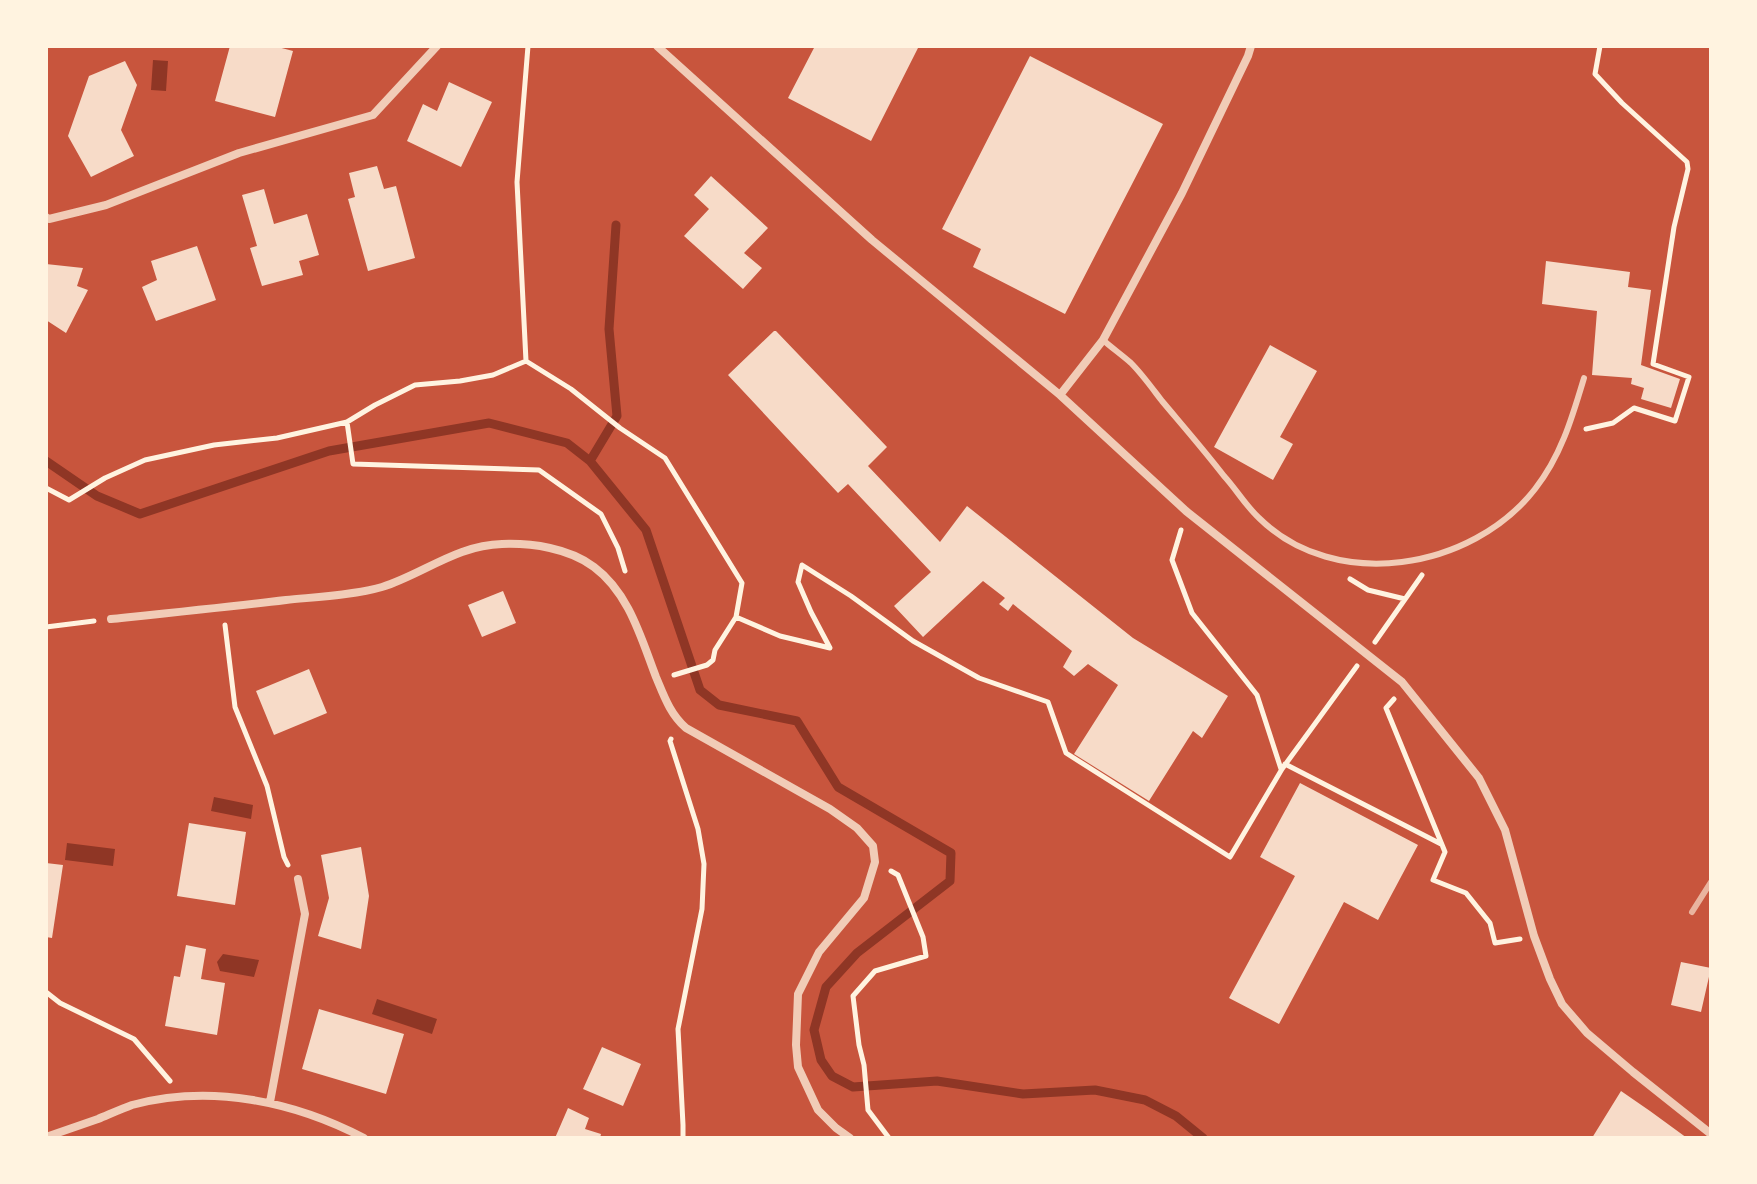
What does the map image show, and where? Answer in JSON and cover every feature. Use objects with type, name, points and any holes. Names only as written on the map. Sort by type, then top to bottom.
[{"type":"street","points":[[46,217],[49,219],[106,205],[239,153],[373,115],[437,46]]},
{"type":"street","points":[[657,46],[872,240],[1060,395],[1186,511],[1402,682],[1479,778],[1505,830],[1534,936],[1562,1004],[1587,1033],[1711,1134]]},
{"type":"street","points":[[1060,395],[1103,340],[1182,193],[1251,46]]},
{"type":"street","points":[[111,619],[335,595],[382,587],[467,549],[499,544],[530,544],[554,549],[578,557],[594,567],[622,596],[667,704],[678,721],[830,809],[857,828],[873,846],[875,862],[864,898],[819,952],[798,994],[798,1067],[818,1110],[850,1138]]},
{"type":"street","points":[[270,1102],[305,914],[298,879]]},
{"type":"street","points":[[46,1137],[130,1106],[157,1100],[244,1097],[329,1120],[364,1138]]},
{"type":"lane","points":[[1103,340],[1131,364],[1259,518],[1292,544],[1330,559],[1361,564],[1399,563],[1435,556],[1477,537],[1508,517],[1535,489],[1557,454],[1569,430],[1584,378]]},
{"type":"path","points":[[526,361],[517,182],[528,46]]},
{"type":"path","points":[[1569,430],[1613,423],[1634,408],[1675,421],[1689,377],[1653,364],[1687,162],[1595,74],[1600,46]]},
{"type":"path","points":[[526,361],[571,389],[620,428],[665,458],[742,583],[736,617],[715,650],[713,660],[707,665],[668,677]]},
{"type":"path","points":[[46,488],[69,500],[145,460],[214,445],[277,438],[347,422],[415,385],[493,375],[526,361]]},
{"type":"path","points":[[347,422],[353,464],[539,470],[601,514],[626,573]]},
{"type":"path","points":[[1186,511],[1172,560],[1192,613],[1257,695],[1284,767],[1441,844]]},
{"type":"path","points":[[1395,614],[1435,556]]},
{"type":"path","points":[[1330,559],[1344,576],[1368,590],[1405,599]]},
{"type":"path","points":[[736,617],[780,636],[830,648],[798,582],[802,565],[913,641],[979,678],[1048,702],[1066,753],[1230,857],[1284,767],[1337,692]]},
{"type":"path","points":[[223,608],[235,707],[267,786],[284,857],[298,879]]},
{"type":"path","points":[[46,627],[111,619]]},
{"type":"path","points":[[1405,687],[1386,708],[1445,852],[1433,880],[1466,893],[1490,923],[1495,943],[1534,936]]},
{"type":"path","points":[[678,721],[670,741],[698,829],[704,864],[702,909],[678,1029],[683,1138]]},
{"type":"path","points":[[889,1138],[868,1110],[853,996],[875,971],[926,956],[923,937],[898,875]]},
{"type":"path","points":[[46,992],[60,1003],[134,1039],[162,1072]]},
{"type":"shaded area","points":[[153,60],[168,61],[166,91],[151,90]]},
{"type":"shaded area","points":[[214,797],[253,805],[251,819],[211,811]]},
{"type":"shaded area","points":[[67,843],[115,849],[113,866],[65,860]]},
{"type":"shaded area","points":[[223,954],[259,960],[254,977],[220,971],[217,962]]},
{"type":"shaded area","points":[[377,999],[437,1019],[432,1034],[372,1014]]},
{"type":"building","points":[[230,46],[274,46],[293,51],[275,117],[215,101]]},
{"type":"building","points":[[815,46],[919,46],[871,141],[788,98]]},
{"type":"building","points":[[1030,56],[1163,124],[1065,314],[973,267],[981,249],[942,229]]},
{"type":"building","points":[[125,61],[137,85],[121,130],[134,156],[91,177],[68,136],[89,76]]},
{"type":"building","points":[[449,82],[492,102],[461,167],[407,141],[423,104],[437,111]]},
{"type":"building","points":[[377,166],[384,189],[396,186],[415,258],[368,271],[348,199],[355,197],[349,173]]},
{"type":"building","points":[[711,176],[768,228],[744,253],[762,268],[743,289],[684,236],[709,209],[694,195]]},
{"type":"building","points":[[264,189],[274,224],[307,214],[319,255],[299,261],[303,275],[262,286],[250,248],[257,246],[242,195]]},
{"type":"building","points":[[197,246],[216,300],[156,321],[142,287],[157,280],[151,261]]},
{"type":"building","points":[[1546,261],[1630,272],[1628,287],[1651,290],[1641,365],[1680,379],[1671,408],[1641,399],[1644,388],[1631,384],[1632,378],[1592,375],[1597,311],[1542,304]]},
{"type":"building","points":[[46,264],[83,268],[77,286],[88,290],[66,333],[46,320]]},
{"type":"building","points":[[774,331],[887,447],[868,466],[940,542],[967,506],[1133,638],[1228,696],[1202,738],[1193,731],[1149,801],[1074,754],[1118,685],[1088,664],[1074,676],[1063,667],[1072,651],[1013,604],[1008,611],[999,604],[1005,598],[983,581],[923,637],[894,606],[931,572],[848,484],[838,493],[728,375]]},
{"type":"building","points":[[1270,345],[1317,371],[1280,437],[1293,444],[1273,480],[1214,447]]},
{"type":"building","points":[[503,591],[516,623],[482,637],[468,605]]},
{"type":"building","points":[[309,669],[327,713],[274,735],[256,691]]},
{"type":"building","points":[[1300,783],[1418,845],[1378,920],[1344,902],[1279,1024],[1229,998],[1295,876],[1260,857]]},
{"type":"building","points":[[189,823],[246,832],[235,905],[177,896]]},
{"type":"building","points":[[361,847],[369,896],[361,949],[318,936],[329,898],[321,855]]},
{"type":"building","points":[[46,863],[63,865],[52,938],[46,937]]},
{"type":"building","points":[[186,945],[206,949],[201,979],[225,983],[217,1035],[165,1026],[174,976],[180,977]]},
{"type":"building","points":[[1681,962],[1711,968],[1701,1012],[1671,1005]]},
{"type":"building","points":[[319,1009],[404,1034],[386,1094],[302,1069]]},
{"type":"building","points":[[602,1047],[641,1064],[623,1106],[583,1089]]},
{"type":"building","points":[[1621,1091],[1650,1111],[1687,1138],[1592,1138]]},
{"type":"building","points":[[568,1108],[589,1118],[585,1129],[601,1134],[600,1138],[555,1138]]},
{"type":"waterway","points":[[590,461],[617,416],[609,329],[616,225]]},
{"type":"waterway","points":[[46,461],[97,496],[140,514],[329,451],[489,423],[567,443],[590,461],[646,530],[700,690],[719,705],[797,721],[838,787],[951,853],[950,881],[857,953],[826,987],[814,1030],[821,1060],[832,1076],[853,1087],[937,1081],[1023,1094],[1095,1090],[1145,1100],[1176,1116],[1203,1138]]},
{"type":"railway","points":[[1692,912],[1711,882]]}]
